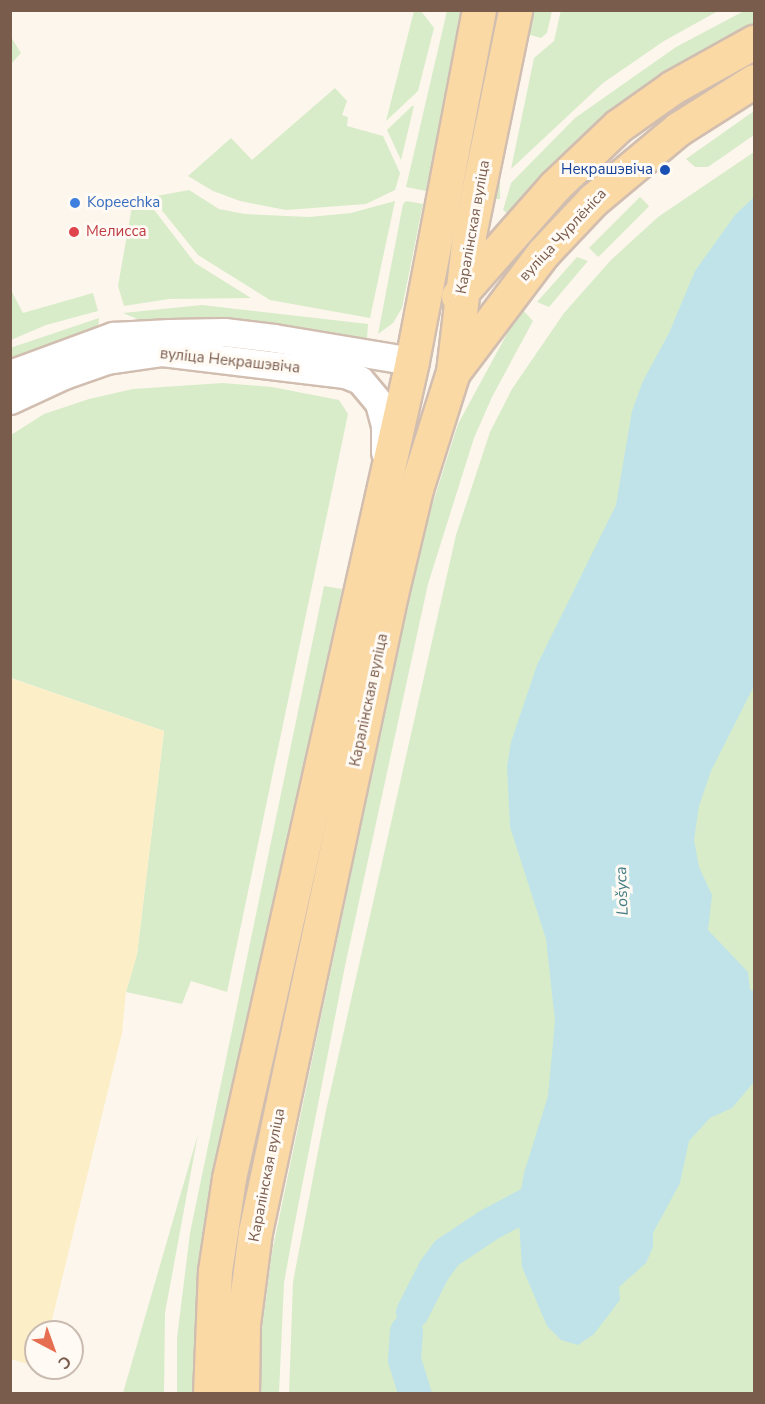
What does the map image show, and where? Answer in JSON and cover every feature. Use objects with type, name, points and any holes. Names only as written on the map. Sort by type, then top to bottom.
[{"type":"main road","points":[[210,1394],[215,1271],[228,1190],[385,468],[412,361],[479,10]]},
{"type":"main road","name":"Каралінская вуліца","points":[[242,1394],[243,1324],[255,1232],[414,499],[453,372],[460,294],[469,235],[515,10]]},
{"type":"main road","points":[[412,361],[460,294],[555,186],[618,126],[674,87],[754,42]]},
{"type":"main road","name":"вуліца Чурлёніса","points":[[453,372],[543,253],[593,200],[678,129],[754,81]]},
{"type":"main road","points":[[469,235],[475,250],[483,254],[500,250]]},
{"type":"main road","points":[[412,361],[453,372]]},
{"type":"main road","points":[[277,967],[292,981],[310,975]]},
{"type":"street","name":"вуліца Некрашэвіча","points":[[10,374],[113,336],[170,333],[224,332],[412,361]]},
{"type":"street","name":"вуліца Некрашэвіча","points":[[10,400],[64,375],[107,360],[162,352],[345,374],[360,380],[379,403],[385,425],[385,468]]},
{"type":"green space","points":[[561,10],[718,11],[664,41],[603,83],[511,169],[534,58],[554,41]]},
{"type":"green space","points":[[414,11],[421,11],[434,28],[418,91],[386,121]]},
{"type":"green space","points":[[447,11],[464,11],[426,191],[406,187]]},
{"type":"green space","points":[[496,11],[500,11],[500,199],[496,199]]},
{"type":"green space","points":[[532,11],[552,11],[547,33],[541,38],[527,34]]},
{"type":"green space","points":[[744,11],[754,11],[754,24],[673,68],[605,116],[508,214],[503,210],[511,183],[575,118],[676,47]]},
{"type":"green space","points":[[11,37],[21,53],[10,64]]},
{"type":"green space","points":[[335,88],[347,101],[342,115],[348,117],[347,126],[383,136],[400,173],[395,190],[366,204],[286,210],[240,201],[213,191],[188,176],[231,138],[252,160]]},
{"type":"green space","points":[[414,106],[401,160],[387,130]]},
{"type":"green space","points":[[754,111],[754,135],[708,167],[695,167],[686,159]]},
{"type":"green space","points":[[754,152],[754,1393],[289,1394],[293,1282],[325,1115],[456,535],[490,432],[512,389],[564,313],[611,260],[658,217]]},
{"type":"green space","points":[[189,190],[219,209],[245,214],[309,217],[351,213],[395,201],[370,318],[270,300],[198,255],[151,197]]},
{"type":"green space","points":[[134,195],[145,198],[195,263],[251,298],[169,299],[124,306],[118,286]]},
{"type":"green space","points":[[640,197],[649,206],[598,257],[589,248]]},
{"type":"green space","points":[[406,201],[423,204],[402,308],[393,323],[378,334],[403,204]]},
{"type":"green space","points":[[577,257],[588,261],[549,307],[537,302]]},
{"type":"green space","points":[[11,290],[23,313],[93,293],[98,311],[46,325],[11,340]]},
{"type":"green space","points":[[202,305],[368,324],[367,339],[223,319],[142,321],[123,313]]},
{"type":"green space","points":[[521,308],[533,321],[492,397],[474,438],[428,584],[345,966],[295,1222],[284,1283],[279,1393],[258,1394],[261,1336],[272,1252],[420,543],[458,424]]},
{"type":"green space","points":[[99,318],[98,329],[11,366],[10,348]]},
{"type":"green space","points":[[223,383],[272,387],[339,400],[348,414],[227,992],[191,981],[182,1004],[126,992],[137,954],[164,731],[11,678],[11,435],[44,414],[89,399],[133,389]]},
{"type":"green space","points":[[324,586],[342,589],[199,1287],[195,1393],[177,1394],[177,1338],[190,1233]]},
{"type":"green space","points":[[198,1134],[165,1313],[164,1393],[123,1393]]},
{"type":"sand","points":[[10,678],[164,731],[137,954],[126,992],[122,1033],[52,1320],[24,1320],[24,1363],[10,1359]]},
{"type":"water","points":[[754,197],[754,686],[711,771],[699,806],[694,840],[699,867],[712,895],[708,930],[748,972],[750,990],[754,991],[754,1082],[732,1108],[710,1118],[689,1141],[680,1183],[653,1233],[653,1247],[646,1263],[619,1287],[620,1300],[594,1334],[578,1345],[561,1340],[547,1326],[522,1267],[518,1209],[524,1173],[548,1096],[555,1021],[546,939],[510,827],[507,767],[511,742],[537,665],[616,505],[632,411],[643,381],[669,333],[695,271],[735,215]]},
{"type":"waterway","name":"Lošyca","points":[[412,1312],[434,1269],[447,1252],[489,1224],[557,1188]]},
{"type":"waterway","name":"Lošyca","points":[[406,1331],[404,1359],[415,1394]]},
{"type":"place","name":"Некрашэвіча","points":[[665,170]]},
{"type":"place","name":"Kopeechka","points":[[75,203]]},
{"type":"place","name":"Мелисса","points":[[74,232]]}]
